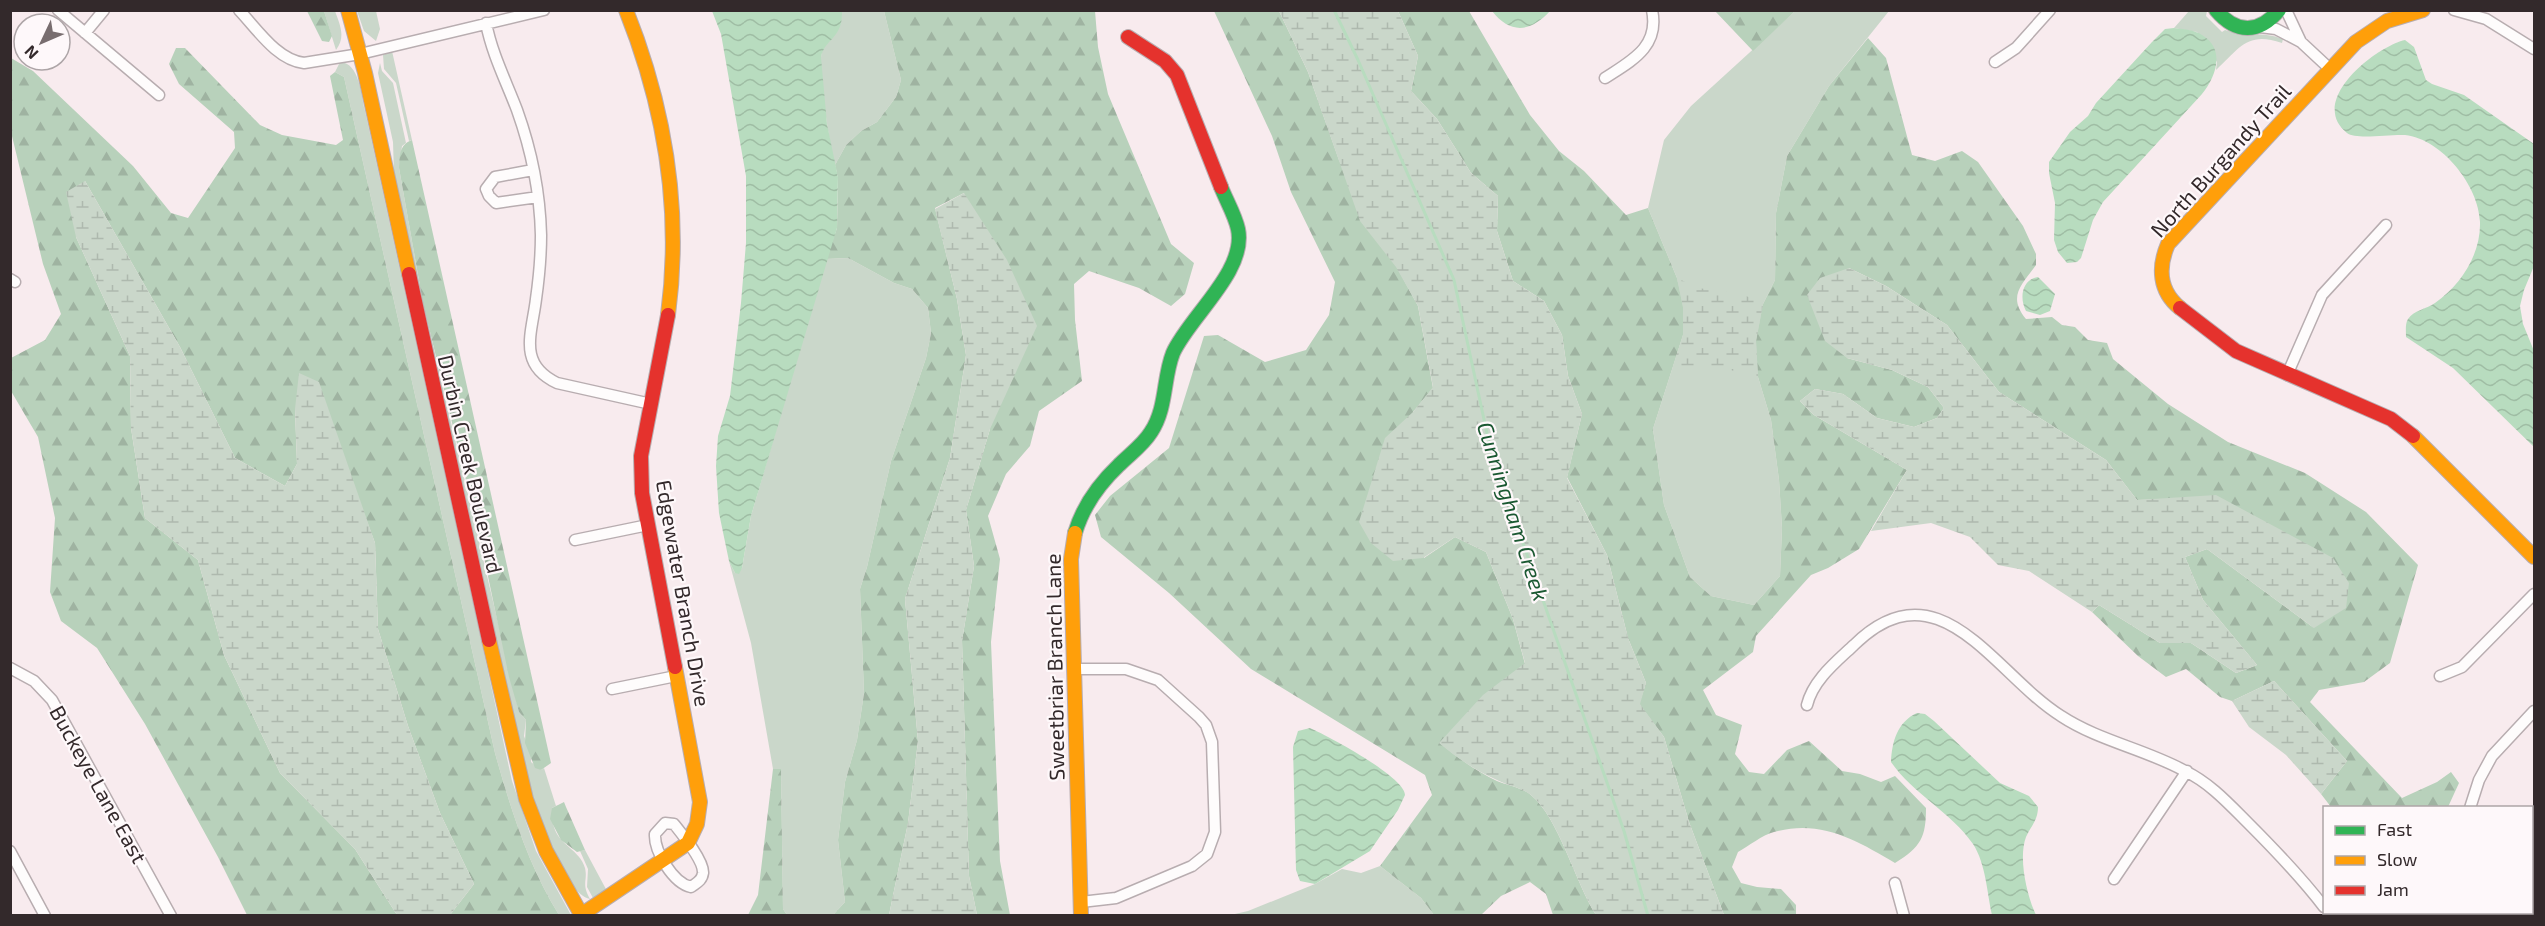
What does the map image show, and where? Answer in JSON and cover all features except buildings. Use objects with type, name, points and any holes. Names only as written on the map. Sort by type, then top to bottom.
[{"type":"street","points":[[58,10],[159,95]]},
{"type":"street","points":[[85,33],[104,10]]},
{"type":"street","points":[[239,10],[282,54],[296,62],[304,63],[360,54],[544,10]]},
{"type":"street","name":"Durbin Creek Boulevard","points":[[348,10],[360,54],[517,770],[538,834],[564,887],[581,915]]},
{"type":"street","name":"Edgewater Branch Drive","points":[[626,10],[656,96],[668,159],[673,208],[671,289],[641,456],[642,493],[700,802],[697,825],[688,843]]},
{"type":"street","points":[[1605,78],[1645,49],[1653,32],[1652,10]]},
{"type":"street","points":[[1995,62],[2016,48],[2050,10]]},
{"type":"street","points":[[2216,10],[2233,26],[2247,29],[2260,27],[2276,29],[2301,42],[2330,69]]},
{"type":"street","points":[[2260,27],[2279,10]]},
{"type":"street","points":[[2286,10],[2301,42]]},
{"type":"street","name":"North Burgandy Trail","points":[[2423,10],[2398,16],[2368,32],[2330,69],[2169,244],[2161,262],[2161,282],[2172,301],[2236,351],[2391,419],[2404,427],[2535,557]]},
{"type":"street","points":[[2454,10],[2486,19],[2535,49]]},
{"type":"street","points":[[486,23],[494,54],[522,124],[538,197],[541,236],[540,267],[529,344],[534,362],[546,377],[557,383],[651,404]]},
{"type":"street","name":"Sweetbriar Branch Lane","points":[[1081,909],[1071,558],[1077,524],[1098,486],[1139,447],[1153,429],[1162,409],[1170,360],[1177,345],[1232,263],[1238,247],[1238,231],[1177,75],[1165,61],[1128,37]]},
{"type":"street","points":[[533,170],[495,177],[486,189],[496,203],[538,197]]},
{"type":"street","points":[[2287,375],[2322,296],[2386,225]]},
{"type":"street","points":[[575,540],[648,525]]},
{"type":"street","points":[[2440,676],[2462,667],[2535,594]]},
{"type":"street","points":[[1807,705],[1815,686],[1870,631],[1880,624],[1903,617],[1927,616],[1962,630],[2032,695],[2073,724],[2187,771],[2212,789],[2283,858],[2323,905]]},
{"type":"street","name":"Buckeye Lane East","points":[[10,668],[34,681],[52,699],[171,915]]},
{"type":"street","points":[[1074,669],[1126,669],[1158,680],[1206,725],[1212,742],[1215,832],[1207,854],[1192,866],[1116,898],[1081,909]]},
{"type":"street","points":[[612,689],[676,676]]},
{"type":"street","points":[[2470,806],[2481,775],[2492,756],[2535,711]]},
{"type":"street","points":[[2114,879],[2187,771]]},
{"type":"street","points":[[665,823],[674,824],[688,843],[704,872],[701,881],[691,887],[683,885],[664,861],[654,844],[655,834],[658,828],[665,823]]},
{"type":"street","points":[[581,915],[688,843]]},
{"type":"street","points":[[10,851],[45,915]]},
{"type":"street","points":[[1895,883],[1904,915]]},
{"type":"green space","points":[[307,11],[324,11],[332,36],[329,42],[322,41]]},
{"type":"green space","points":[[324,11],[335,11],[339,21],[341,40],[336,50]]},
{"type":"green space","points":[[357,11],[376,11],[380,29],[376,41],[364,31]]},
{"type":"green space","points":[[842,11],[884,11],[901,80],[896,97],[877,122],[861,131],[846,145],[835,165],[825,107],[821,60],[822,52],[840,22]]},
{"type":"green space","points":[[884,11],[1095,11],[1098,47],[1108,94],[1171,244],[1194,263],[1185,294],[1171,306],[1139,288],[1089,271],[1074,284],[1075,320],[1082,381],[1039,411],[1030,446],[1006,474],[988,516],[1000,559],[991,642],[1000,861],[1010,915],[977,915],[969,876],[962,641],[974,566],[966,510],[990,429],[964,193],[935,208],[957,299],[966,355],[950,458],[905,599],[918,741],[908,823],[889,915],[833,915],[845,902],[838,840],[845,782],[857,740],[864,693],[860,589],[891,461],[926,358],[931,333],[928,308],[912,289],[894,283],[848,258],[826,259],[837,228],[838,177],[835,165],[846,145],[861,131],[877,122],[896,97],[901,80]]},
{"type":"green space","points":[[1214,11],[1279,11],[1308,72],[1339,160],[1418,306],[1433,388],[1413,412],[1424,558],[1455,537],[1486,552],[1513,619],[1525,664],[1440,743],[1482,773],[1528,793],[1541,805],[1558,834],[1596,915],[1553,915],[1546,894],[1530,882],[1501,896],[1481,915],[1434,915],[1421,898],[1380,866],[1432,795],[1425,775],[1251,669],[1169,593],[1101,537],[1095,515],[1110,496],[1169,448],[1204,336],[1218,335],[1265,362],[1306,350],[1329,315],[1335,282],[1291,192],[1272,136]]},
{"type":"green space","points":[[1279,11],[1398,11],[1418,56],[1411,91],[1437,119],[1471,173],[1498,196],[1497,231],[1513,281],[1544,301],[1562,335],[1568,376],[1582,414],[1567,478],[1607,555],[1628,638],[1646,683],[1640,704],[1664,737],[1689,822],[1724,915],[1596,915],[1558,834],[1541,805],[1531,795],[1482,773],[1439,743],[1483,695],[1525,663],[1513,619],[1486,552],[1455,537],[1423,558],[1393,561],[1371,543],[1359,522],[1385,438],[1413,412],[1433,387],[1418,306],[1396,267],[1360,221],[1308,72]]},
{"type":"green space","points":[[1398,11],[1469,11],[1530,115],[1559,151],[1584,171],[1626,215],[1648,208],[1677,278],[1683,307],[1683,335],[1653,429],[1664,505],[1690,577],[1711,596],[1754,605],[1780,576],[1782,528],[1779,480],[1771,420],[1758,377],[1756,341],[1763,304],[1775,280],[1776,213],[1787,156],[1829,86],[1868,38],[1886,58],[1912,155],[1935,161],[1962,151],[1978,162],[2023,226],[2036,254],[2036,265],[2022,285],[2017,297],[2020,311],[2026,319],[2052,317],[2062,325],[2075,327],[2088,340],[2107,343],[2113,359],[2168,404],[2228,442],[2305,473],[2366,512],[2418,565],[2390,663],[2364,682],[2319,690],[2310,702],[2402,798],[2437,782],[2451,772],[2459,783],[2448,806],[2330,806],[2321,794],[2347,761],[2274,681],[2232,701],[2220,697],[2186,669],[2166,677],[2138,656],[2092,612],[2099,605],[2160,643],[2191,643],[2236,673],[2257,665],[2203,600],[2185,557],[2207,549],[2314,628],[2170,499],[2137,500],[2106,460],[1999,392],[1947,325],[1886,286],[1849,268],[1847,358],[1892,370],[1928,387],[1944,408],[1937,418],[1914,427],[1877,418],[1843,394],[1815,389],[1800,401],[1814,415],[1907,470],[1859,549],[1828,568],[1811,575],[1756,636],[1753,652],[1703,690],[1716,715],[1742,725],[1735,754],[1749,772],[1764,774],[1787,750],[1809,741],[1842,771],[1860,774],[1881,782],[1895,776],[1926,808],[1925,827],[1920,840],[1911,852],[1895,863],[1852,840],[1823,830],[1807,828],[1769,833],[1738,852],[1732,867],[1741,883],[1781,889],[1796,905],[1796,915],[1724,915],[1689,822],[1664,737],[1639,704],[1646,683],[1628,638],[1607,555],[1567,477],[1582,414],[1568,376],[1562,335],[1544,301],[1513,281],[1497,231],[1498,196],[1471,173],[1437,119],[1411,91],[1418,56]]},
{"type":"green space","points":[[1715,11],[1795,11],[1753,51]]},
{"type":"green space","points":[[1795,11],[1889,11],[1829,86],[1787,156],[1776,213],[1775,280],[1763,304],[1758,377],[1771,420],[1779,480],[1782,528],[1780,576],[1754,605],[1711,596],[1690,577],[1664,505],[1653,429],[1683,335],[1677,278],[1648,208],[1664,140],[1691,106]]},
{"type":"green space","points":[[2189,11],[2207,11],[2206,16],[2222,32],[2225,30],[2268,35],[2283,39],[2282,43],[2252,40],[2238,49],[2216,70],[2217,62],[2197,32],[2174,28]]},
{"type":"green space","points":[[176,48],[185,48],[260,125],[282,135],[336,145],[343,140],[330,76],[335,72],[344,77],[495,753],[521,837],[538,877],[559,915],[450,915],[474,884],[440,813],[408,726],[378,629],[375,543],[346,465],[295,409],[297,464],[285,486],[235,458],[180,347],[85,181],[76,237],[130,356],[131,428],[145,518],[198,560],[224,655],[280,773],[355,849],[397,915],[247,915],[145,724],[97,648],[61,621],[50,592],[55,518],[38,437],[11,391],[11,358],[45,340],[61,314],[43,264],[11,132],[11,58],[12,72],[34,72],[133,166],[171,213],[188,218],[235,148],[234,132],[179,84],[169,64]]},
{"type":"green space","points":[[392,51],[412,140],[409,141],[396,83],[384,69],[383,55]]},
{"type":"green space","points":[[340,62],[352,68],[361,89],[512,781],[536,851],[571,915],[559,915],[538,877],[514,816],[495,753],[344,77],[335,72]]},
{"type":"green space","points":[[380,63],[382,71],[393,83],[406,143],[402,146],[399,168],[423,303],[519,712],[526,720],[524,736],[531,754],[531,762],[541,770],[544,768],[556,806],[552,808],[553,825],[560,838],[579,857],[585,868],[585,886],[590,899],[571,884],[562,869],[530,792],[394,174],[393,142],[378,73]]},
{"type":"green space","points":[[412,140],[551,763],[541,770],[535,768],[525,743],[526,720],[519,712],[509,677],[480,538],[423,303],[399,168],[402,148]]},
{"type":"green space","points":[[85,181],[180,347],[235,458],[285,486],[297,464],[295,409],[299,373],[319,382],[375,543],[378,629],[408,726],[440,813],[474,884],[450,915],[397,915],[355,849],[280,773],[224,655],[198,560],[145,518],[131,428],[130,356],[76,237],[66,192]]},
{"type":"green space","points":[[964,193],[1007,260],[1037,326],[990,429],[966,510],[974,566],[962,641],[969,876],[977,915],[889,915],[908,823],[918,741],[905,599],[950,458],[966,355],[957,299],[935,209]]},
{"type":"green space","points":[[848,258],[894,283],[912,289],[928,308],[931,333],[926,358],[891,461],[860,589],[864,693],[857,740],[845,782],[838,840],[845,902],[833,915],[787,915],[783,909],[781,770],[773,769],[751,643],[729,561],[735,573],[742,568],[751,516],[826,259]]},
{"type":"green space","points":[[1849,268],[1886,286],[1947,325],[1999,392],[2106,460],[2137,500],[2216,495],[2333,558],[2349,583],[2346,608],[2314,628],[2207,549],[2185,557],[2203,600],[2257,665],[2236,673],[2191,643],[2160,643],[2099,605],[2092,612],[2029,571],[1998,565],[1970,537],[1931,523],[1871,531],[1907,470],[1814,415],[1800,401],[1815,389],[1843,394],[1877,418],[1914,427],[1937,418],[1944,408],[1928,387],[1892,370],[1847,358],[1825,341],[1807,295],[1820,278]]},
{"type":"green space","points":[[1677,278],[1698,288],[1742,294],[1763,304],[1756,341],[1758,377],[1716,368],[1673,367],[1683,335],[1683,307]]},
{"type":"green space","points":[[2274,681],[2347,761],[2321,794],[2286,755],[2249,727],[2232,701]]},
{"type":"green space","points":[[773,769],[781,769],[783,909],[787,915],[748,915],[758,895]]},
{"type":"green space","points":[[564,802],[585,850],[577,852],[561,840],[550,819],[552,808]]},
{"type":"green space","points":[[585,850],[607,891],[593,898],[587,887],[588,869],[580,851]]},
{"type":"green space","points":[[1380,866],[1421,898],[1434,915],[1226,916],[1248,911],[1315,884],[1342,869],[1361,873]]},
{"type":"water","points":[[712,11],[842,11],[840,27],[821,57],[827,124],[838,177],[837,228],[751,516],[739,574],[735,573],[729,561],[719,513],[716,466],[718,436],[730,396],[741,303],[746,243],[746,176],[721,34]]},
{"type":"water","points":[[1492,11],[1550,11],[1535,24],[1520,28],[1506,24]]},
{"type":"water","points":[[2174,28],[2202,35],[2214,48],[2216,63],[2211,80],[2202,94],[2103,202],[2093,220],[2081,258],[2077,262],[2067,263],[2058,252],[2054,240],[2055,203],[2049,162],[2070,132],[2088,116],[2096,103],[2152,42],[2165,29]]},
{"type":"water","points":[[2405,40],[2414,47],[2426,80],[2464,95],[2534,144],[2534,266],[2520,306],[2523,324],[2534,351],[2534,447],[2453,368],[2406,337],[2408,319],[2444,296],[2461,278],[2473,257],[2480,222],[2478,208],[2466,180],[2445,155],[2419,138],[2405,135],[2351,135],[2337,120],[2335,106],[2340,91],[2350,77],[2378,53]]},
{"type":"water","points":[[2038,277],[2055,294],[2050,311],[2040,315],[2026,311],[2023,300],[2025,285],[2028,281]]},
{"type":"water","points":[[1917,713],[1925,714],[1934,721],[2000,783],[2029,796],[2038,807],[2036,819],[2026,837],[2023,855],[2027,888],[2036,915],[1992,915],[1983,869],[1973,844],[1954,822],[1910,784],[1891,762],[1900,727]]},
{"type":"water","points":[[1310,728],[1380,768],[1402,787],[1405,795],[1398,810],[1370,851],[1315,884],[1300,881],[1296,870],[1293,747],[1298,731]]},
{"type":"waterway","name":"Cunningham Creek","points":[[1334,10],[1454,280],[1491,452],[1624,831],[1648,916]]},
{"type":"traffic: fast","points":[[2216,10],[2231,24],[2248,28],[2264,24],[2279,10]]},
{"type":"traffic: fast","points":[[1075,533],[1082,514],[1098,488],[1151,432],[1160,413],[1173,353],[1226,277],[1234,261],[1238,245],[1238,229],[1221,187]]},
{"type":"traffic: slow","points":[[348,10],[365,73],[409,274]]},
{"type":"traffic: slow","points":[[626,10],[651,84],[667,160],[673,237],[668,315]]},
{"type":"traffic: slow","points":[[2180,308],[2168,294],[2162,278],[2163,261],[2168,244],[2356,42],[2387,21],[2423,10]]},
{"type":"traffic: slow","points":[[2413,436],[2534,557]]},
{"type":"traffic: slow","points":[[1075,533],[1071,559],[1081,916]]},
{"type":"traffic: slow","points":[[489,640],[526,799],[546,851],[582,916]]},
{"type":"traffic: slow","points":[[581,915],[688,843],[697,824],[700,802],[675,667]]},
{"type":"traffic: jam","points":[[1128,37],[1165,61],[1177,75],[1221,187]]},
{"type":"traffic: jam","points":[[409,274],[489,640]]},
{"type":"traffic: jam","points":[[2180,308],[2236,351],[2391,419],[2413,436]]},
{"type":"traffic: jam","points":[[668,315],[641,456],[642,493],[675,667]]}]
